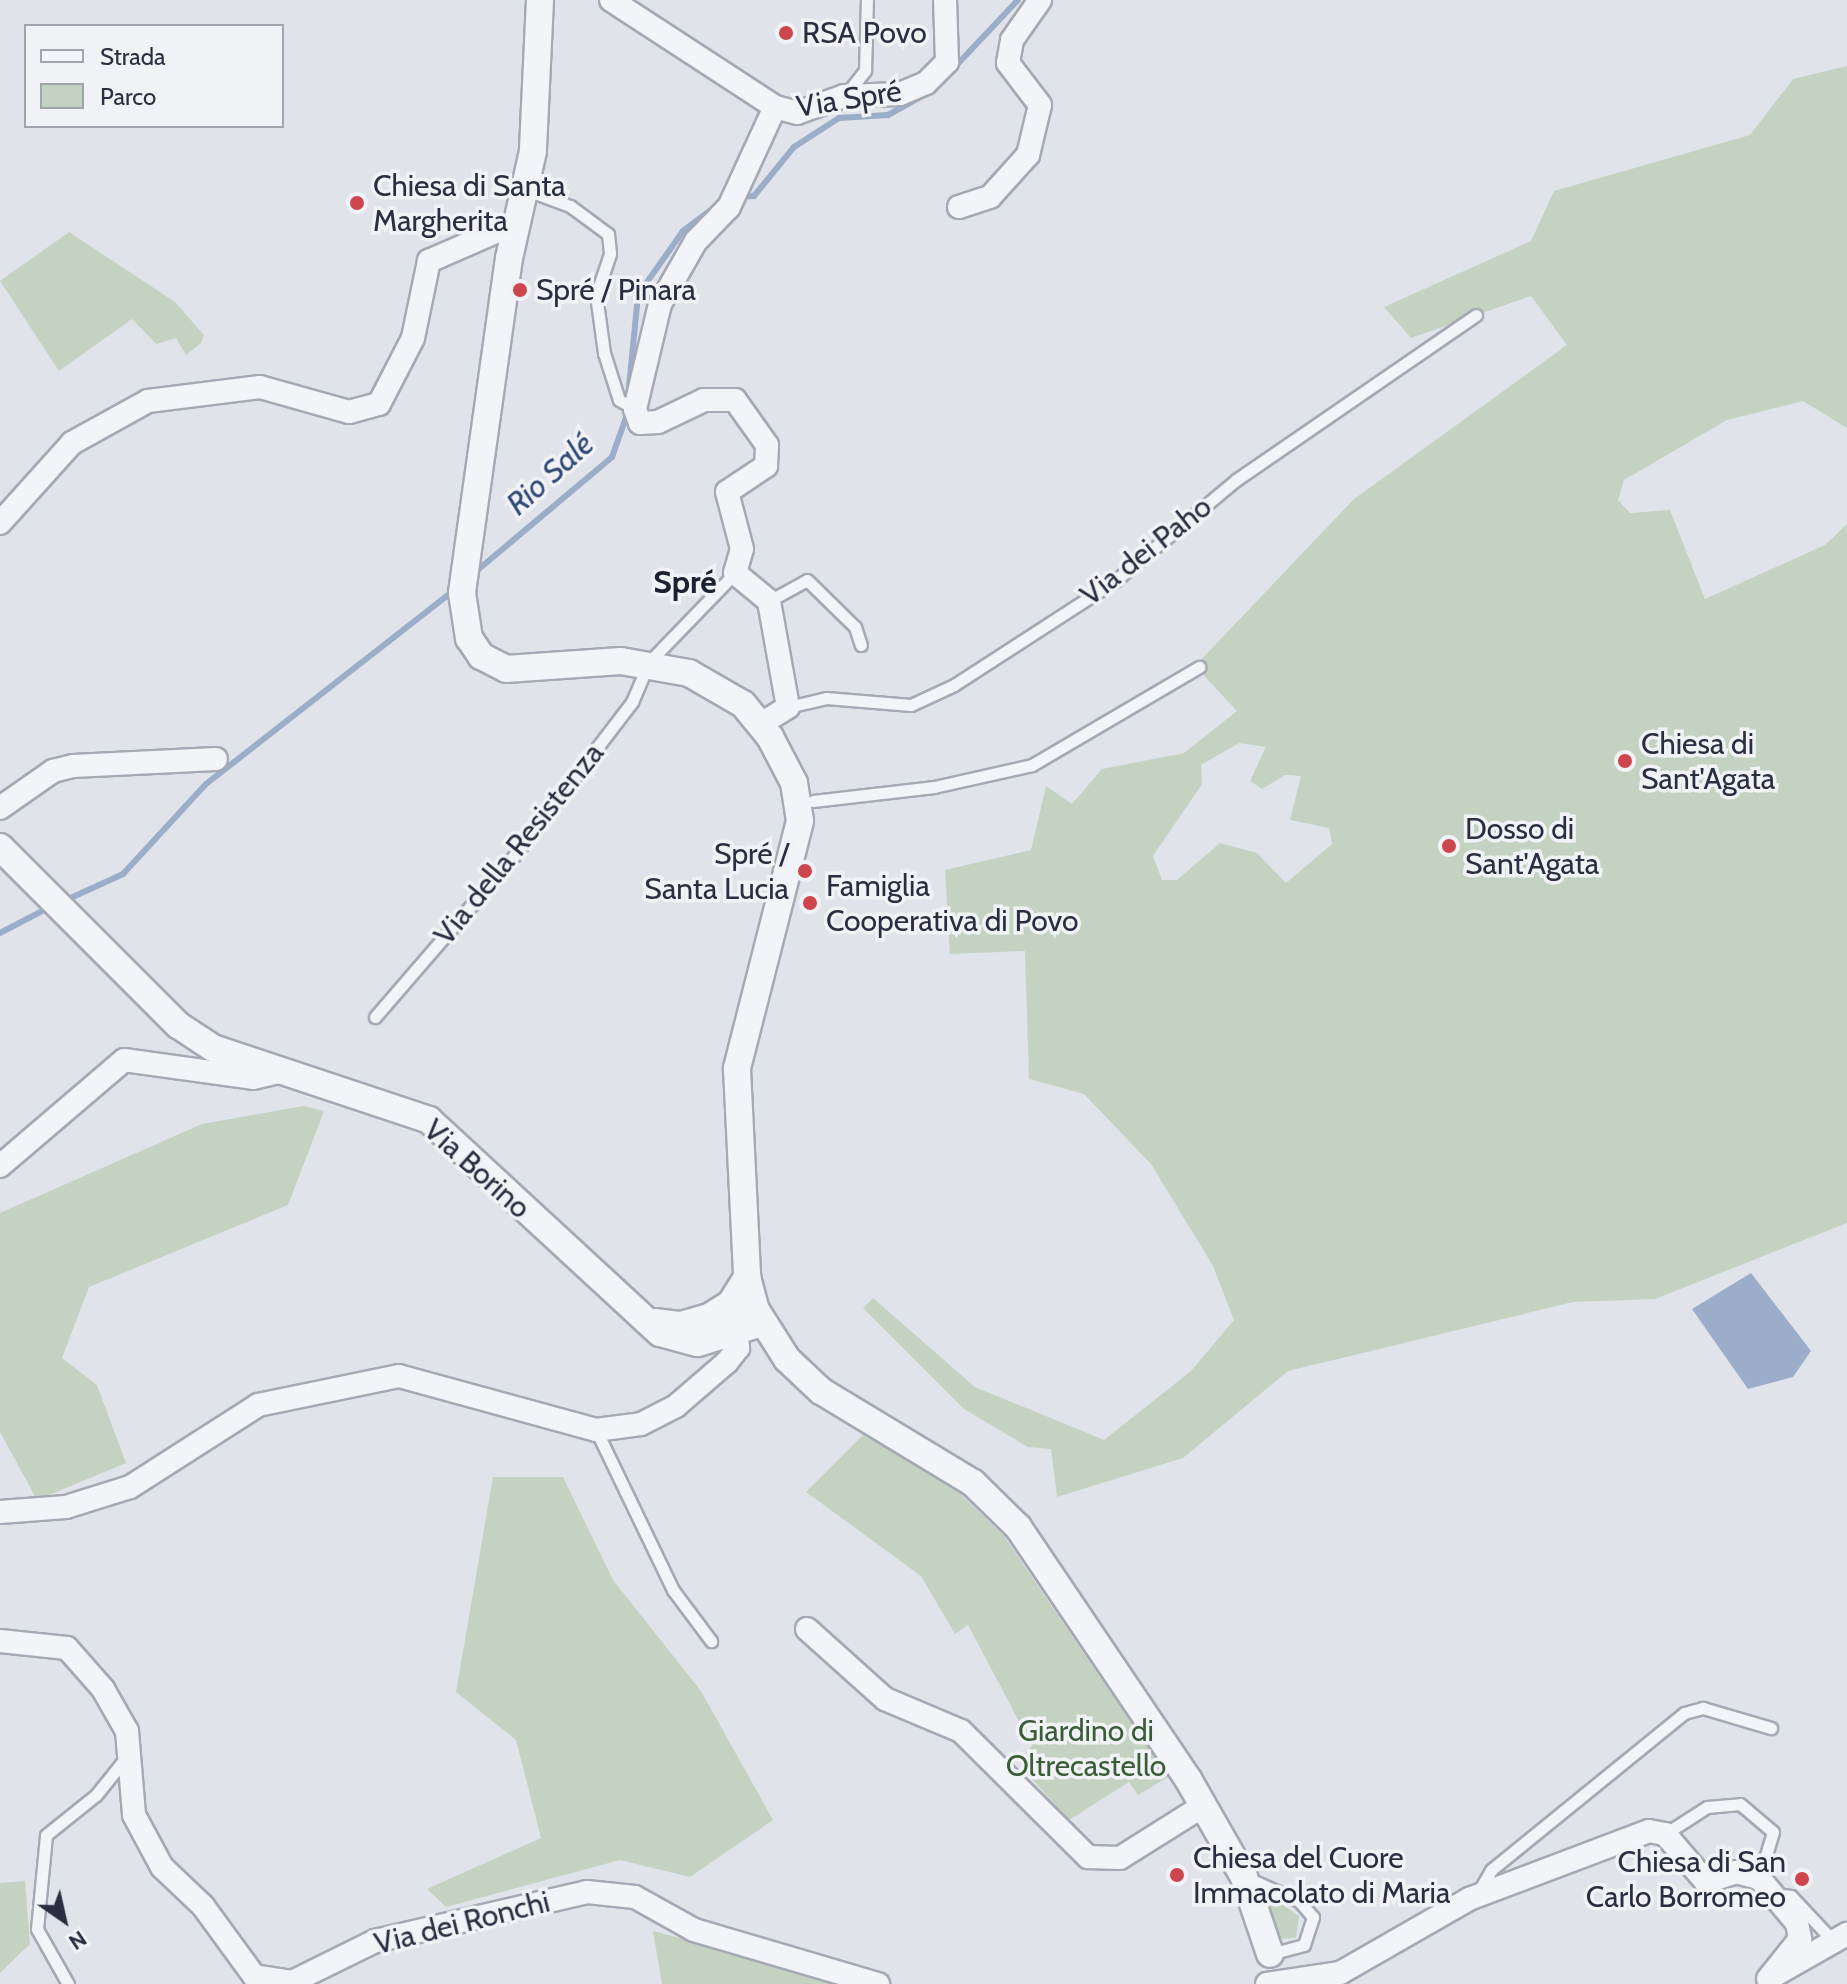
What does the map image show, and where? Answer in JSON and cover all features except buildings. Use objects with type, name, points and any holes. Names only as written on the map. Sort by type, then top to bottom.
[{"type":"street","points":[[0,1512],[66,1507],[130,1487],[258,1405],[399,1376],[596,1430],[641,1424],[676,1406],[727,1362],[751,1328],[737,1069],[793,863],[806,802],[761,724],[724,689],[649,662],[538,670],[490,664],[469,638],[462,593],[516,223],[527,190],[541,66],[540,0]]},
{"type":"street","name":"Via Spré","points":[[611,0],[775,107],[797,113],[844,96],[900,94],[926,83],[947,62],[945,0]]},
{"type":"street","points":[[959,207],[990,197],[1028,155],[1040,105],[1008,63],[1012,40],[1040,0]]},
{"type":"street","name":"Via Spré","points":[[627,404],[660,304],[696,241],[729,207],[775,107]]},
{"type":"street","points":[[0,523],[72,443],[148,401],[260,387],[349,412],[379,404],[413,338],[429,261],[516,223]]},
{"type":"street","points":[[627,404],[640,423],[658,422],[704,400],[735,400],[767,445],[766,466],[727,492],[742,549],[735,573],[769,601],[788,707],[761,724]]},
{"type":"street","points":[[0,808],[73,766],[216,759]]},
{"type":"street","name":"Via Borino","points":[[0,847],[195,1037],[429,1120],[640,1319],[682,1342],[751,1328]]},
{"type":"street","name":"Via Borino","points":[[0,1166],[124,1060],[253,1078],[284,1071]]},
{"type":"street","points":[[640,1319],[681,1325],[731,1303],[747,1277]]},
{"type":"street","points":[[731,1303],[751,1328],[821,1391],[950,1468],[1001,1508],[1203,1806],[1244,1877],[1270,1954],[1266,1984],[1340,1973],[1477,1895],[1649,1831],[1665,1834],[1706,1882],[1736,1872],[1766,1886],[1797,1923],[1800,1939],[1762,1981]]},
{"type":"street","points":[[807,1629],[885,1699],[961,1731],[1015,1776],[1088,1857],[1120,1858],[1203,1806]]},
{"type":"street","name":"Via dei Ronchi","points":[[0,1641],[67,1648],[103,1689],[131,1752],[134,1815],[162,1867],[203,1906],[254,1976],[292,1982],[375,1941],[587,1892],[635,1897],[694,1930],[878,1984]]},
{"type":"street","points":[[1762,1981],[1840,1938]]},
{"type":"lane","points":[[844,96],[865,70],[867,0]]},
{"type":"lane","points":[[527,190],[570,206],[608,234],[596,295],[627,404]]},
{"type":"lane","name":"Via dei Paho","points":[[788,707],[826,698],[911,705],[954,685],[1116,580],[1236,480],[1476,315]]},
{"type":"lane","points":[[649,662],[735,573]]},
{"type":"lane","points":[[769,601],[807,580],[855,627],[861,645]]},
{"type":"lane","name":"Via della Resistenza","points":[[375,1017],[515,855],[632,702],[649,662]]},
{"type":"lane","points":[[806,802],[934,787],[1032,765],[1199,667]]},
{"type":"lane","points":[[596,1430],[673,1590],[711,1641]]},
{"type":"lane","points":[[1477,1895],[1491,1870],[1684,1713],[1703,1708],[1771,1728]]},
{"type":"lane","points":[[68,1984],[37,1929],[46,1835],[96,1795],[131,1752]]},
{"type":"lane","points":[[1665,1834],[1707,1807],[1740,1804],[1773,1832],[1766,1886],[1791,1896],[1840,1938]]},
{"type":"lane","points":[[1244,1877],[1299,1901],[1313,1917],[1304,1945],[1270,1954]]},
{"type":"green space","points":[[1847,66],[1847,428],[1803,401],[1727,420],[1624,480],[1618,500],[1630,513],[1670,510],[1705,599],[1825,545],[1847,524],[1847,1223],[1655,1299],[1573,1302],[1288,1371],[1183,1458],[1057,1497],[1051,1449],[1028,1447],[964,1409],[863,1308],[873,1298],[975,1387],[1104,1440],[1191,1371],[1234,1320],[1213,1266],[1151,1164],[1084,1094],[1029,1079],[1025,951],[950,954],[945,870],[1031,850],[1046,786],[1072,804],[1102,769],[1184,753],[1237,711],[1195,666],[1354,499],[1567,345],[1531,296],[1411,338],[1384,307],[1531,241],[1554,191],[1750,135],[1793,79]],"holes":[[[1239,743],[1266,747],[1250,781],[1262,789],[1285,775],[1301,776],[1290,820],[1329,828],[1332,844],[1286,883],[1257,853],[1220,843],[1177,880],[1162,880],[1153,856],[1202,784],[1201,765]]]},
{"type":"green space","points":[[69,232],[175,302],[204,335],[201,343],[186,355],[176,338],[156,344],[132,319],[59,371],[0,281]]},
{"type":"green space","points":[[303,1106],[324,1111],[288,1205],[89,1287],[62,1358],[97,1385],[126,1463],[37,1500],[0,1432],[0,1213],[202,1124]]},
{"type":"green space","name":"Giardino di Oltrecastello","points":[[863,1435],[952,1486],[1004,1536],[1168,1777],[1138,1795],[1129,1782],[1069,1820],[1031,1778],[1024,1755],[1032,1746],[968,1625],[955,1634],[921,1576],[806,1492]]},
{"type":"green space","points":[[493,1477],[563,1477],[613,1580],[701,1691],[773,1820],[690,1877],[620,1860],[446,1907],[427,1889],[541,1838],[516,1740],[456,1692]]},
{"type":"green space","points":[[25,1881],[30,1944],[0,1973],[0,1883]]},
{"type":"green space","points":[[1266,1893],[1299,1916],[1296,1938],[1279,1939]]},
{"type":"green space","points":[[653,1931],[828,1977],[832,1984],[662,1984]]},
{"type":"water","points":[[1751,1273],[1811,1351],[1793,1377],[1748,1389],[1692,1309]]},
{"type":"waterway","name":"Rio Salé","points":[[952,70],[1018,0]]},
{"type":"waterway","name":"Rio Salé","points":[[739,197],[754,196],[794,147],[839,118],[888,115],[926,94]]},
{"type":"waterway","name":"Rio Salé","points":[[628,397],[638,295],[683,231],[727,198]]},
{"type":"waterway","name":"Rio Salé","points":[[474,573],[612,457],[628,412]]},
{"type":"waterway","name":"Rio Salé","points":[[64,901],[123,874],[206,784],[453,591]]},
{"type":"waterway","name":"Rio Salé","points":[[0,933],[50,907]]},
{"type":"place","name":"RSA Povo","points":[[786,33]]},
{"type":"place","name":"Chiesa di Santa Margherita","points":[[357,203]]},
{"type":"place","name":"Spré / Pinara","points":[[520,290]]},
{"type":"place","name":"Chiesa di Sant'Agata","points":[[1625,761]]},
{"type":"place","name":"Dosso di Sant'Agata","points":[[1449,846]]},
{"type":"place","name":"Spré / Santa Lucia","points":[[805,871]]},
{"type":"place","name":"Famiglia Cooperativa di Povo","points":[[810,903]]},
{"type":"place","name":"Chiesa del Cuore Immacolato di Maria","points":[[1177,1875]]},
{"type":"place","name":"Chiesa di San Carlo Borromeo","points":[[1802,1879]]},
{"type":"district","name":"Spré","points":[[685,582]]}]
